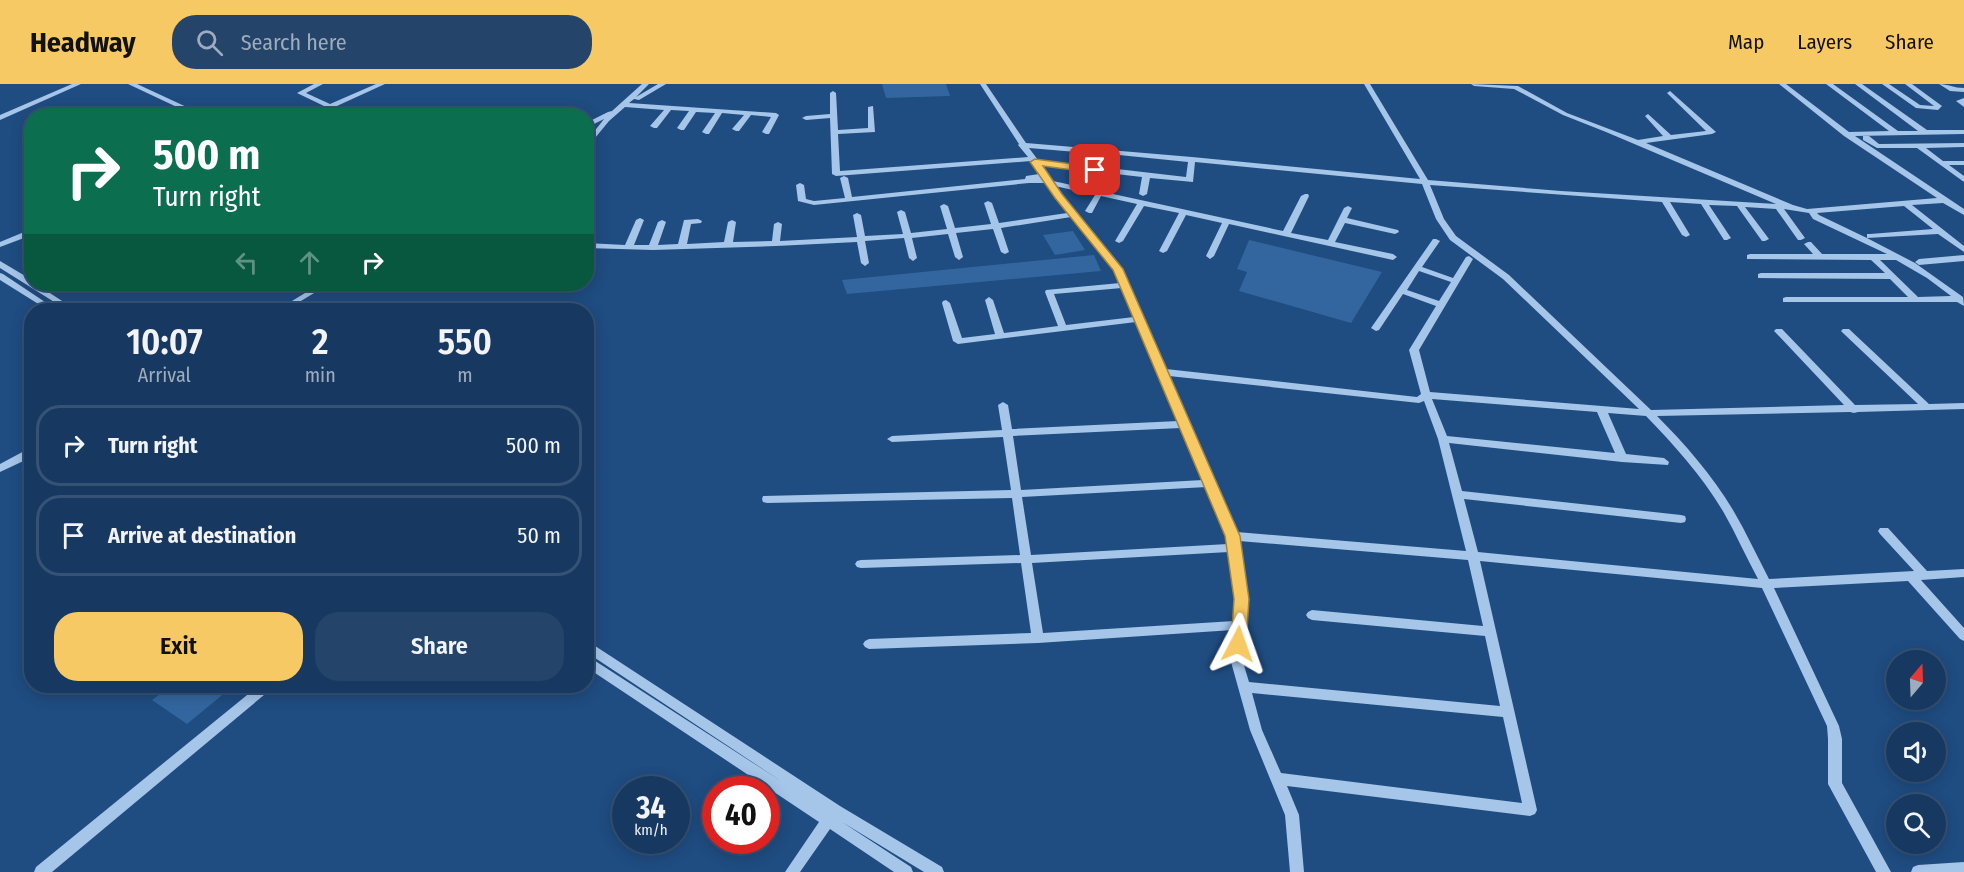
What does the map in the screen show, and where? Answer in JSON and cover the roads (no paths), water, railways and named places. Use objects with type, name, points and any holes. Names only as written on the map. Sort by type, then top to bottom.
[{"type":"street","points":[[0,118],[78,84]]},
{"type":"street","points":[[131,84],[185,108]]},
{"type":"street","points":[[320,84],[300,93],[329,106]]},
{"type":"street","points":[[366,84],[379,86]]},
{"type":"street","points":[[594,137],[607,120],[646,84]]},
{"type":"street","points":[[594,122],[663,84]]},
{"type":"street","points":[[983,84],[1022,145],[1072,214],[1118,269],[1210,483],[1233,542],[1241,599],[1237,662],[1256,730],[1292,815],[1297,872]]},
{"type":"street","points":[[1367,84],[1425,182],[1440,219],[1453,238],[1506,277],[1647,413],[1674,440],[1704,476],[1728,511],[1766,584],[1833,726],[1835,784],[1884,872]]},
{"type":"street","points":[[1474,84],[1516,87],[1565,114],[1638,142],[1790,207]]},
{"type":"street","points":[[1782,84],[1847,134],[1964,213]]},
{"type":"street","points":[[1828,84],[1963,178]]},
{"type":"street","points":[[1858,84],[1945,145]]},
{"type":"street","points":[[1885,84],[1918,107],[1938,108],[1939,106],[1908,84]]},
{"type":"street","points":[[1942,84],[1952,90],[1964,90]]},
{"type":"street","points":[[325,108],[379,86]]},
{"type":"street","points":[[833,93],[836,174],[1034,161],[1191,180],[1192,159]]},
{"type":"street","points":[[1638,142],[1712,132],[1670,93]]},
{"type":"street","points":[[1964,100],[1959,101],[1964,105]]},
{"type":"street","points":[[625,105],[777,116],[766,132]]},
{"type":"street","points":[[835,132],[872,129],[871,107]]},
{"type":"street","points":[[654,126],[669,108]]},
{"type":"street","points":[[681,128],[694,110]]},
{"type":"street","points":[[706,132],[720,111]]},
{"type":"street","points":[[735,129],[749,113]]},
{"type":"street","points":[[806,118],[834,116]]},
{"type":"street","points":[[1648,116],[1670,138]]},
{"type":"street","points":[[1847,134],[1964,132]]},
{"type":"street","points":[[1859,133],[1877,146],[1964,145]]},
{"type":"street","points":[[1022,145],[1425,182],[1665,201],[1790,207],[1812,211],[1905,203],[1964,201]]},
{"type":"street","points":[[1955,145],[1964,152]]},
{"type":"street","points":[[1110,184],[1116,152]]},
{"type":"street","points":[[1942,163],[1964,163]]},
{"type":"street","points":[[1143,194],[1146,176]]},
{"type":"street","points":[[844,178],[849,200]]},
{"type":"street","points":[[800,184],[802,201],[807,203],[1048,180],[1099,194],[1393,257]]},
{"type":"street","points":[[1089,211],[1099,194]]},
{"type":"street","points":[[1286,234],[1305,196]]},
{"type":"street","points":[[1665,201],[1686,235]]},
{"type":"street","points":[[988,203],[1005,252]]},
{"type":"street","points":[[1119,241],[1142,203]]},
{"type":"street","points":[[1704,203],[1726,238]]},
{"type":"street","points":[[1905,203],[1964,250]]},
{"type":"street","points":[[1740,205],[1765,240]]},
{"type":"street","points":[[944,206],[959,257]]},
{"type":"street","points":[[1779,207],[1804,241],[1820,257]]},
{"type":"street","points":[[1330,244],[1348,208]]},
{"type":"street","points":[[1812,211],[1816,217],[1901,258],[1962,301]]},
{"type":"street","points":[[902,212],[913,258]]},
{"type":"street","points":[[1163,251],[1184,212]]},
{"type":"street","points":[[594,245],[682,246],[818,242],[1042,223],[1072,214]]},
{"type":"street","points":[[857,215],[865,263]]},
{"type":"street","points":[[629,246],[640,220]]},
{"type":"street","points":[[1343,220],[1395,232]]},
{"type":"street","points":[[682,246],[687,222],[698,221]]},
{"type":"street","points":[[1210,256],[1227,221]]},
{"type":"street","points":[[653,246],[662,222]]},
{"type":"street","points":[[728,245],[732,222]]},
{"type":"street","points":[[776,244],[778,224]]},
{"type":"street","points":[[1870,236],[1940,231]]},
{"type":"street","points":[[0,245],[24,235]]},
{"type":"street","points":[[818,242],[819,254]]},
{"type":"street","points":[[1376,328],[1436,242]]},
{"type":"street","points":[[1843,249],[1852,257]]},
{"type":"street","points":[[1750,257],[1901,258]]},
{"type":"street","points":[[1874,258],[1915,299]]},
{"type":"street","points":[[1919,261],[1964,258]]},
{"type":"street","points":[[1277,779],[1530,810],[1459,495],[1443,439],[1426,395],[1414,350],[1469,259]]},
{"type":"street","points":[[0,264],[24,279]]},
{"type":"street","points":[[1418,268],[1455,281]]},
{"type":"street","points":[[0,276],[42,303]]},
{"type":"street","points":[[1761,276],[1892,276]]},
{"type":"street","points":[[1063,328],[1049,292],[1124,285]]},
{"type":"street","points":[[42,291],[61,303]]},
{"type":"street","points":[[293,303],[313,291]]},
{"type":"street","points":[[1402,291],[1441,305]]},
{"type":"street","points":[[989,300],[1000,336]]},
{"type":"street","points":[[1786,300],[1962,301]]},
{"type":"street","points":[[946,303],[958,341],[1138,319]]},
{"type":"street","points":[[1779,331],[1854,410]]},
{"type":"street","points":[[1846,331],[1927,407]]},
{"type":"street","points":[[1163,372],[1401,399],[1419,400],[1426,395],[1647,413],[1964,406]]},
{"type":"street","points":[[1003,405],[1028,559],[1038,638]]},
{"type":"street","points":[[1601,409],[1622,458]]},
{"type":"street","points":[[892,439],[1185,424]]},
{"type":"street","points":[[1443,439],[1664,462]]},
{"type":"street","points":[[0,468],[24,456]]},
{"type":"street","points":[[767,499],[1017,494],[1210,483]]},
{"type":"street","points":[[1459,495],[1681,519]]},
{"type":"street","points":[[1884,531],[1924,575]]},
{"type":"street","points":[[861,564],[1028,559],[1233,542],[1473,556],[1766,584],[1964,573]]},
{"type":"street","points":[[1911,576],[1964,636]]},
{"type":"street","points":[[1312,615],[1490,632]]},
{"type":"street","points":[[869,644],[1038,638],[1240,625]]},
{"type":"street","points":[[594,651],[831,816],[906,872]]},
{"type":"street","points":[[594,665],[831,816],[937,872]]},
{"type":"street","points":[[1244,687],[1508,712]]},
{"type":"street","points":[[41,872],[258,693]]},
{"type":"street","points":[[792,872],[831,816]]},
{"type":"street","points":[[1918,872],[1964,869]]}]
